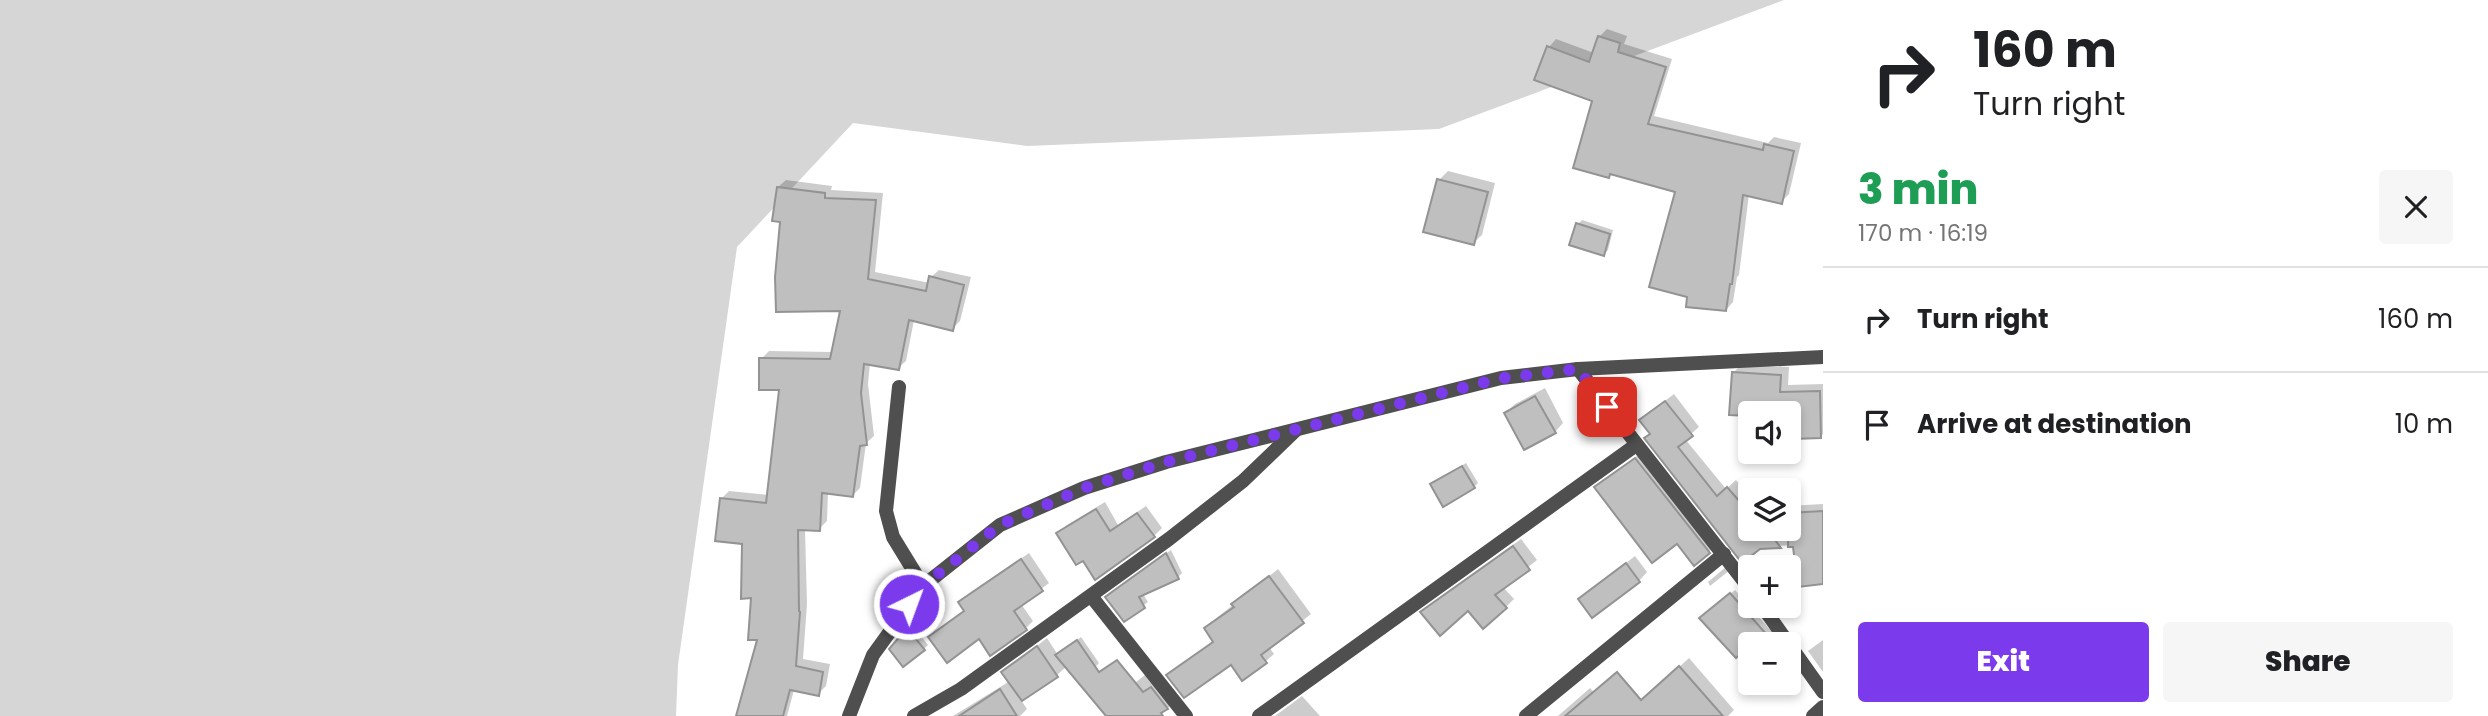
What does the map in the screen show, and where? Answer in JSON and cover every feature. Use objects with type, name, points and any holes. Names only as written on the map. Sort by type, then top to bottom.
[{"type":"street","points":[[849,716],[873,655],[923,586],[1000,525],[1084,488],[1166,462],[1502,378],[1578,369],[1823,357]]},
{"type":"street","points":[[1578,369],[1738,573]]},
{"type":"street","points":[[899,387],[886,511],[893,537],[923,586]]},
{"type":"street","points":[[914,716],[961,689],[1091,596],[1243,481],[1298,428]]},
{"type":"street","points":[[1259,716],[1636,445]]},
{"type":"street","points":[[1526,716],[1724,554]]},
{"type":"street","points":[[1091,596],[1186,716]]},
{"type":"street","points":[[1771,618],[1823,692]]},
{"type":"street","points":[[1813,716],[1823,707]]},
{"type":"shaded area","points":[[0,0],[1784,0],[1439,129],[1027,146],[853,123],[737,247],[678,665],[676,716],[0,716]]},
{"type":"building","points":[[1598,36],[1620,43],[1618,52],[1666,67],[1648,124],[1763,150],[1764,144],[1794,151],[1782,204],[1743,195],[1726,311],[1686,307],[1687,297],[1649,287],[1675,192],[1610,174],[1609,178],[1573,168],[1592,101],[1534,80],[1547,46],[1589,62]]},
{"type":"building","points":[[1437,179],[1488,192],[1474,245],[1423,232]]},
{"type":"building","points":[[777,187],[825,193],[825,198],[876,200],[868,279],[926,291],[929,276],[964,285],[953,331],[909,320],[899,370],[864,364],[861,393],[867,445],[860,446],[853,497],[822,493],[820,531],[798,530],[800,612],[796,666],[823,672],[819,696],[790,690],[783,716],[736,716],[757,640],[748,640],[751,598],[741,599],[742,544],[715,541],[720,498],[766,503],[779,390],[759,390],[759,358],[830,359],[840,311],[776,312],[775,277],[780,222],[772,221]]},
{"type":"building","points":[[1576,223],[1610,234],[1604,256],[1569,245]]},
{"type":"building","points":[[1732,372],[1781,375],[1780,392],[1820,391],[1821,438],[1801,439],[1801,401],[1738,401],[1738,415],[1729,415]]},
{"type":"building","points":[[1535,396],[1556,433],[1524,450],[1504,413]]},
{"type":"building","points":[[1665,401],[1693,436],[1678,447],[1717,496],[1727,487],[1738,500],[1738,541],[1776,541],[1781,548],[1760,549],[1752,555],[1738,555],[1738,558],[1644,438],[1650,434],[1639,420]]},
{"type":"building","points":[[1635,458],[1710,553],[1694,566],[1677,544],[1652,563],[1594,487]]},
{"type":"building","points":[[1462,466],[1475,488],[1443,507],[1430,484]]},
{"type":"building","points":[[1096,509],[1110,531],[1137,513],[1155,537],[1095,580],[1083,561],[1076,565],[1056,533]]},
{"type":"building","points":[[1823,511],[1823,584],[1801,587],[1801,555],[1794,555],[1793,547],[1788,547],[1788,541],[1801,541],[1801,512]]},
{"type":"building","points":[[1513,546],[1530,570],[1495,595],[1507,608],[1483,629],[1468,611],[1440,636],[1420,612]]},
{"type":"building","points":[[1166,553],[1179,579],[1139,597],[1145,608],[1124,622],[1105,597]]},
{"type":"building","points":[[1021,559],[1043,591],[1014,611],[1027,630],[990,656],[979,639],[947,663],[928,637],[964,611],[958,602]]},
{"type":"building","points":[[1626,563],[1640,582],[1592,618],[1578,599]]},
{"type":"building","points":[[1269,576],[1304,623],[1261,655],[1267,663],[1242,681],[1231,665],[1184,698],[1166,675],[1213,642],[1204,628],[1234,607],[1231,604]]},
{"type":"building","points":[[1730,593],[1738,602],[1738,618],[1752,618],[1764,632],[1738,632],[1736,658],[1699,618]]},
{"type":"building","points":[[907,628],[925,650],[903,667],[889,649]]},
{"type":"building","points":[[1077,640],[1099,672],[1117,660],[1143,692],[1151,687],[1168,709],[1161,713],[1163,716],[1106,716],[1055,655]]},
{"type":"building","points":[[1037,646],[1058,677],[1022,701],[1001,672]]},
{"type":"building","points":[[1679,666],[1723,716],[1565,716],[1617,672],[1641,700]]},
{"type":"building","points":[[1000,689],[1017,716],[959,716]]},
{"type":"route","points":[[909,604],[923,586],[1000,525],[1084,488],[1166,462],[1502,378],[1578,369],[1607,407]]}]
